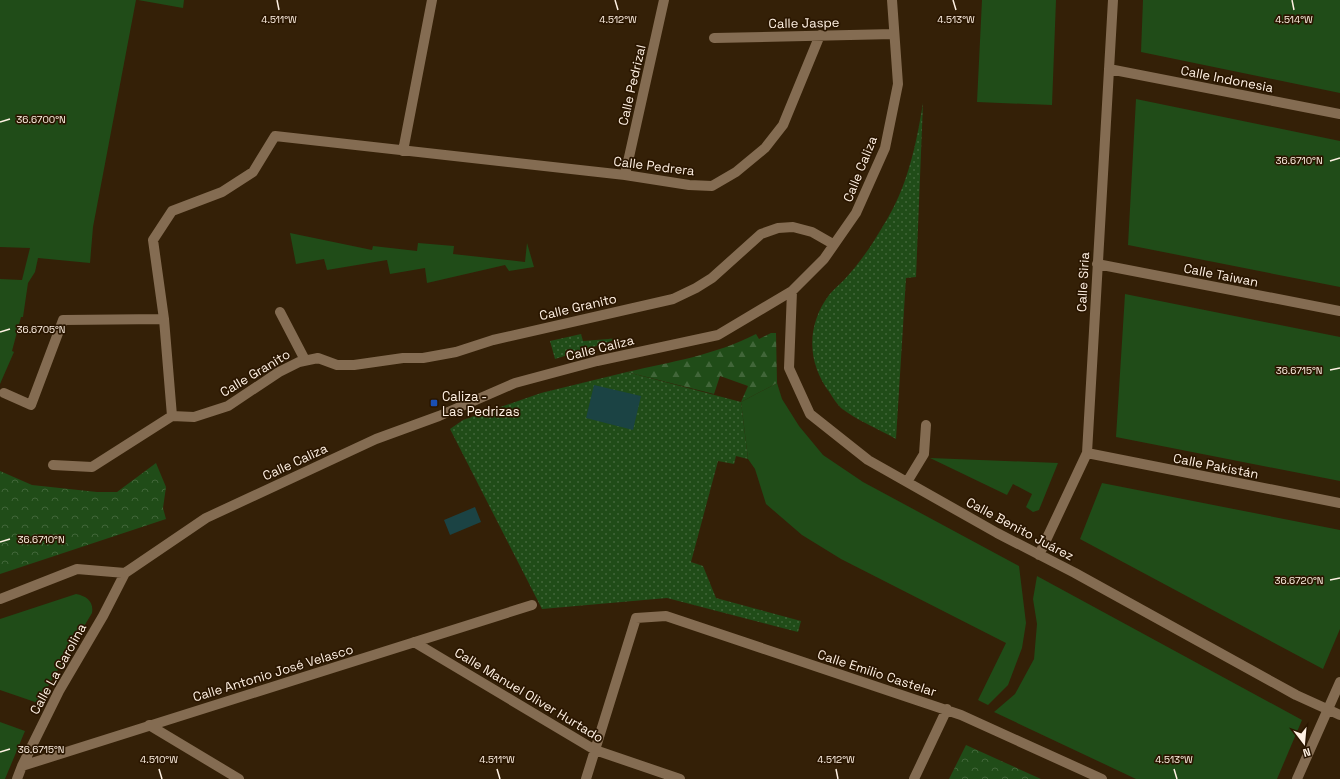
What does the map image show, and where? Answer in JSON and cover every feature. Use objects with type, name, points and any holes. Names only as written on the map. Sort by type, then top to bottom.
[{"type":"street","points":[[403,151],[432,0]]},
{"type":"street","name":"Calle Pedrizal","points":[[625,175],[664,0]]},
{"type":"street","name":"Calle Caliza","points":[[125,573],[206,518],[376,439],[439,416],[515,383],[597,361],[718,335],[792,291],[824,259],[856,213],[885,148],[898,84],[892,0]]},
{"type":"street","name":"Calle Siria","points":[[1038,555],[1086,453],[1113,0]]},
{"type":"street","name":"Calle Jaspe","points":[[714,38],[894,34]]},
{"type":"street","name":"Calle Pedrera","points":[[164,319],[153,240],[172,212],[222,192],[253,172],[275,136],[625,175],[689,185],[712,186],[736,172],[765,148],[783,125],[820,35]]},
{"type":"street","name":"Calle Indonesia","points":[[1109,69],[1340,114]]},
{"type":"street","name":"Calle Granito","points":[[172,416],[194,417],[228,406],[279,372],[305,360],[318,358],[337,365],[354,365],[403,358],[423,358],[456,352],[494,340],[673,299],[696,288],[712,278],[761,234],[778,228],[793,227],[812,232],[833,244]]},
{"type":"street","name":"Calle Taiwan","points":[[1097,264],[1340,311]]},
{"type":"street","name":"Calle Benito Juárez","points":[[792,291],[789,368],[810,414],[868,460],[1038,555],[1296,694],[1340,715]]},
{"type":"street","name":"Calle Granito","points":[[280,312],[305,360]]},
{"type":"street","points":[[4,393],[31,405],[62,320],[164,319],[172,416],[92,467],[53,465]]},
{"type":"street","points":[[907,482],[924,454],[926,425]]},
{"type":"street","name":"Calle Pakistán","points":[[1086,453],[1340,504]]},
{"type":"street","points":[[0,599],[77,569],[125,573]]},
{"type":"street","name":"Calle La Carolina","points":[[17,779],[59,691],[103,616],[125,573]]},
{"type":"street","name":"Calle Antonio José Velasco","points":[[22,766],[532,605]]},
{"type":"street","name":"Calle Emilio Castelar","points":[[595,750],[636,618],[666,616],[947,709],[1102,779]]},
{"type":"street","name":"Calle Manuel Oliver Hurtado","points":[[414,642],[595,750],[680,779]]},
{"type":"street","points":[[1297,779],[1340,682]]},
{"type":"street","points":[[914,779],[947,709]]},
{"type":"street","points":[[149,725],[239,779]]},
{"type":"street","points":[[586,779],[595,750]]},
{"type":"green space","points":[[0,0],[136,0],[93,227],[90,263],[38,258],[35,272],[28,283],[23,317],[21,317],[12,351],[14,352],[0,384],[0,279],[22,280],[30,248],[0,247]]},
{"type":"green space","points":[[138,0],[184,0],[183,8]]},
{"type":"green space","points":[[982,0],[1056,0],[1052,105],[977,102]]},
{"type":"green space","points":[[1143,0],[1340,0],[1340,93],[1141,52]]},
{"type":"green space","points":[[1136,99],[1340,141],[1340,287],[1128,245]]},
{"type":"green space","points":[[923,103],[916,277],[906,278],[896,439],[841,408],[822,381],[817,369],[812,344],[816,319],[821,307],[829,295],[850,274],[865,254],[891,212],[898,197],[914,151]]},
{"type":"green space","points":[[290,233],[372,250],[373,246],[417,251],[418,243],[454,246],[453,254],[525,262],[527,243],[534,267],[509,271],[505,265],[427,283],[425,268],[390,274],[387,260],[327,270],[324,259],[296,264]]},
{"type":"green space","points":[[1125,294],[1340,337],[1340,481],[1116,437]]},
{"type":"green space","points":[[771,333],[776,333],[777,383],[741,402],[748,386],[720,376],[714,394],[627,372],[709,353],[756,334],[759,339]]},
{"type":"green space","points":[[581,334],[583,341],[621,338],[555,359],[550,341]]},
{"type":"green space","points":[[627,372],[741,402],[748,459],[736,456],[734,464],[718,461],[691,562],[703,566],[716,598],[801,621],[798,632],[667,598],[542,609],[450,429],[463,420],[541,393]]},
{"type":"green space","points":[[777,383],[782,399],[799,426],[823,455],[863,482],[1019,566],[1026,623],[1022,648],[1008,685],[988,705],[978,700],[1006,643],[841,559],[802,535],[766,504],[755,469],[748,459],[741,402]]},
{"type":"green space","points":[[930,458],[1058,463],[1039,510],[1033,512],[1026,507],[1032,494],[1013,484],[1007,495]]},
{"type":"green space","points":[[156,463],[166,487],[163,508],[166,519],[0,574],[0,471],[32,485],[97,492],[117,492]]},
{"type":"green space","points":[[1102,483],[1340,530],[1340,629],[1323,669],[1080,539]]},
{"type":"green space","points":[[1037,576],[1302,720],[1277,779],[1136,779],[994,712],[1015,694],[1034,659],[1037,624],[1033,599]]},
{"type":"green space","points":[[76,594],[89,600],[92,606],[92,613],[38,703],[0,690],[0,619]]},
{"type":"green space","points":[[0,722],[25,731],[5,779],[0,779]]},
{"type":"green space","points":[[966,745],[1041,779],[949,779]]},
{"type":"water","points":[[594,385],[641,396],[633,430],[586,418]]},
{"type":"water","points":[[475,507],[481,522],[450,535],[444,520]]},
{"type":"place","name":"Caliza - Las Pedrizas","points":[[434,403]]}]
